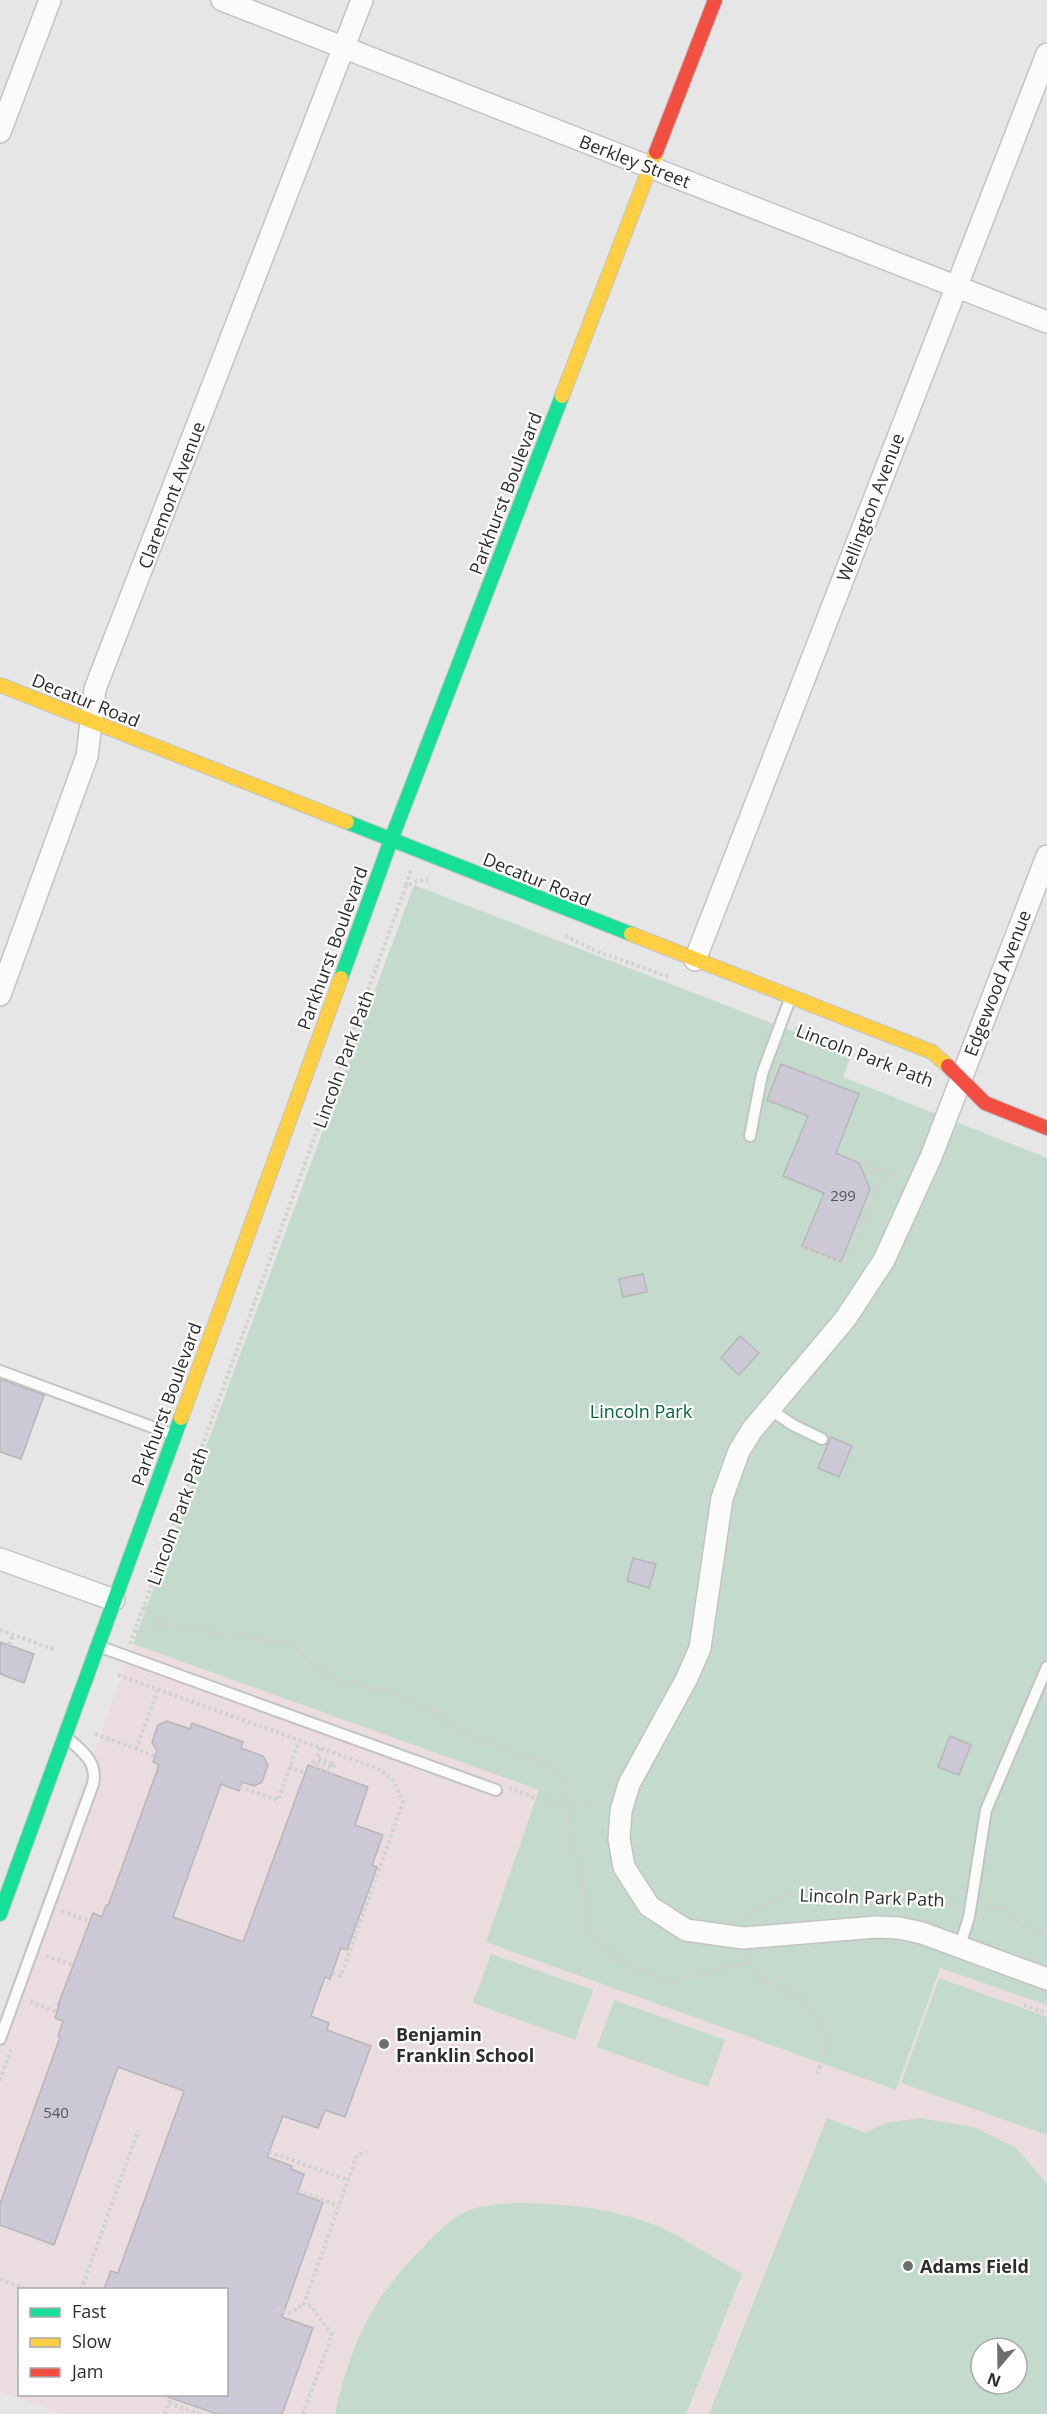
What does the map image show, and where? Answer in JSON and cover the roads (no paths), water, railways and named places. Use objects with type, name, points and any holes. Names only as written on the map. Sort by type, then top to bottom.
[{"type":"street","points":[[0,132],[51,0]]},
{"type":"street","name":"Berkley Street","points":[[222,0],[1047,322]]},
{"type":"street","name":"Claremont Avenue","points":[[0,995],[87,756],[96,689],[362,0]]},
{"type":"street","name":"Parkhurst Boulevard","points":[[0,1914],[391,840],[714,0]]},
{"type":"street","name":"Wellington Avenue","points":[[694,960],[1047,54]]},
{"type":"street","name":"Decatur Road","points":[[0,685],[932,1052],[961,1077],[985,1103],[1047,1128]]},
{"type":"street","name":"Edgewood Avenue","points":[[1047,856],[931,1157],[884,1260],[846,1318],[748,1437],[729,1475],[718,1518],[700,1648],[687,1678],[629,1784],[621,1811],[619,1839],[624,1867],[649,1906],[686,1930],[743,1938],[876,1927],[899,1928],[922,1933],[1047,1979]]},
{"type":"street","points":[[0,1560],[114,1600]]},
{"type":"lane","points":[[750,1136],[762,1074],[791,996]]},
{"type":"lane","points":[[0,1371],[174,1435]]},
{"type":"lane","points":[[769,1409],[793,1425],[822,1439]]},
{"type":"lane","points":[[97,1645],[495,1790]]},
{"type":"lane","points":[[960,1947],[969,1917],[986,1810],[1047,1667]]},
{"type":"lane","points":[[0,2039],[93,1784],[94,1767],[65,1735]]},
{"type":"place","name":"Benjamin Franklin School","points":[[384,2044]]},
{"type":"place","name":"Adams Field","points":[[908,2266]]},
{"type":"park label","name":"Lincoln Park","points":[[641,1411]]}]
